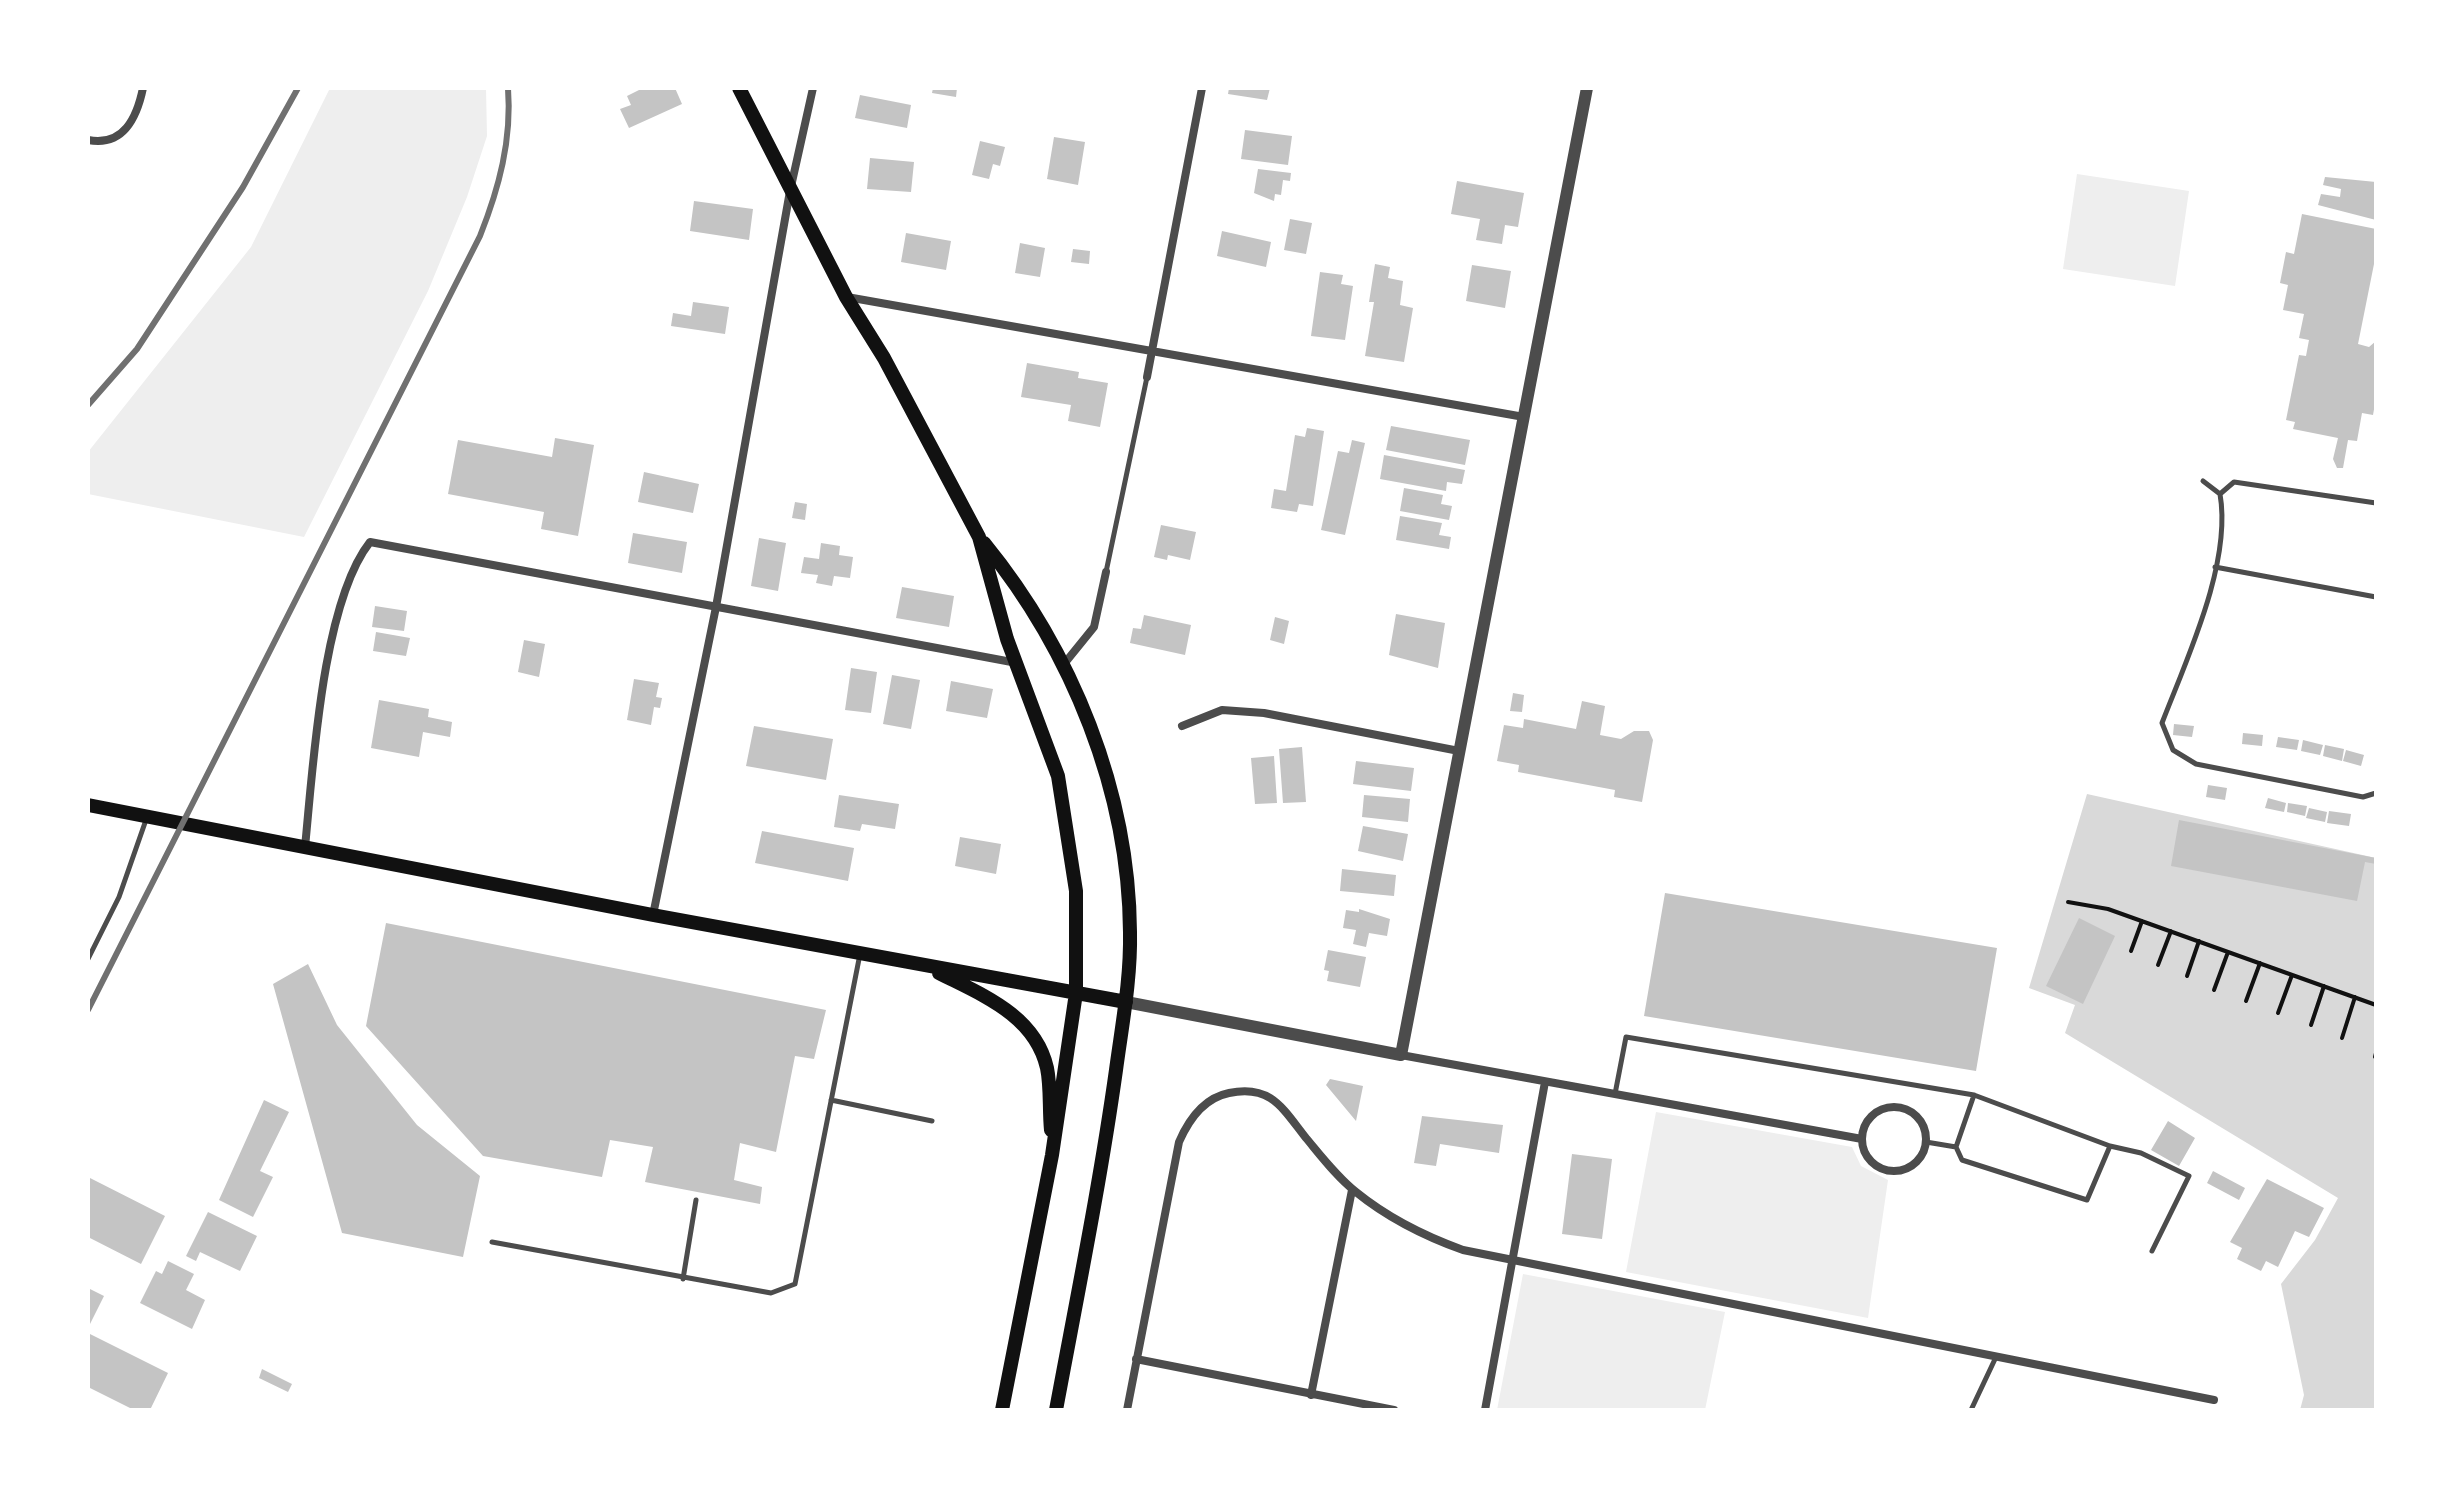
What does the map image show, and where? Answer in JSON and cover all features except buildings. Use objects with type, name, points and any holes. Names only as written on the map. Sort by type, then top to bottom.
[{"type":"main road","points":[[739,88],[846,297],[884,358],[979,537],[1017,663],[1058,776],[1076,891],[1076,993],[1052,1155],[1002,1410]]},
{"type":"main road","points":[[979,537],[1024,592],[1064,664],[1097,747],[1122,849],[1130,934],[1126,1002],[1105,1142],[1056,1410]]},
{"type":"main road","points":[[88,805],[653,915],[1126,1002]]},
{"type":"main road","points":[[925,965],[1002,1006],[1025,1025],[1047,1068],[1052,1155]]},
{"type":"street","points":[[88,140],[115,137],[133,121],[143,88]]},
{"type":"street","points":[[653,915],[716,607],[790,191],[813,88]]},
{"type":"street","points":[[1147,377],[1202,88]]},
{"type":"street","points":[[1401,1055],[1587,88]]},
{"type":"street","points":[[846,297],[1524,417]]},
{"type":"street","points":[[305,847],[317,729],[335,631],[348,580],[358,557],[370,542],[1017,663]]},
{"type":"street","points":[[1064,664],[1094,627],[1106,572]]},
{"type":"street","points":[[1182,726],[1222,710],[1264,713],[1459,751]]},
{"type":"street","points":[[1126,1002],[1862,1139]]},
{"type":"street","points":[[1485,1410],[1545,1082]]},
{"type":"street","points":[[1127,1410],[1179,1142],[1200,1108],[1215,1097],[1241,1090],[1257,1091],[1280,1101],[1305,1137],[1352,1190],[1428,1237],[1463,1250],[2214,1400]]},
{"type":"street","points":[[1896,1106],[1915,1114],[1922,1122],[1926,1142],[1917,1161],[1908,1167],[1887,1170],[1869,1159],[1862,1139],[1869,1119],[1876,1112],[1896,1106]]},
{"type":"street","points":[[1311,1395],[1352,1190]]},
{"type":"street","points":[[1136,1359],[1394,1410]]},
{"type":"lane","points":[[1106,572],[1147,377]]},
{"type":"lane","points":[[2203,481],[2220,494],[2225,521],[2215,567],[2162,723],[2173,750],[2196,764],[2363,797],[2376,793]]},
{"type":"lane","points":[[2220,494],[2234,482],[2376,503]]},
{"type":"lane","points":[[2215,567],[2376,597]]},
{"type":"lane","points":[[88,959],[119,897],[147,816]]},
{"type":"lane","points":[[492,1242],[771,1293],[795,1284],[861,953]]},
{"type":"lane","points":[[1615,1094],[1626,1037],[1974,1095],[2110,1146],[2141,1153],[2189,1176],[2152,1251]]},
{"type":"lane","points":[[1974,1095],[1956,1147],[1962,1160],[2087,1200],[2110,1146]]},
{"type":"lane","points":[[831,1100],[932,1121]]},
{"type":"lane","points":[[1926,1142],[1956,1147]]},
{"type":"lane","points":[[683,1279],[696,1200]]},
{"type":"lane","points":[[1971,1410],[1997,1355]]},
{"type":"path","points":[[2068,902],[2108,909],[2376,1005]]},
{"type":"path","points":[[2131,951],[2142,921]]},
{"type":"path","points":[[2158,965],[2171,931]]},
{"type":"path","points":[[2187,976],[2199,941]]},
{"type":"path","points":[[2214,990],[2228,952]]},
{"type":"path","points":[[2246,1001],[2260,963]]},
{"type":"path","points":[[2278,1013],[2292,975]]},
{"type":"path","points":[[2311,1025],[2324,986]]},
{"type":"path","points":[[2342,1038],[2355,997]]},
{"type":"shaded area","points":[[330,88],[486,88],[487,136],[467,197],[428,291],[304,537],[88,494],[88,452],[251,247]]},
{"type":"shaded area","points":[[2077,174],[2189,191],[2175,286],[2063,269]]},
{"type":"shaded area","points":[[2087,794],[2376,858],[2376,1410],[2300,1410],[2304,1395],[2281,1284],[2315,1240],[2338,1198],[2065,1033],[2075,1005],[2029,988]]},
{"type":"shaded area","points":[[1656,1112],[1852,1147],[1861,1166],[1888,1180],[1868,1318],[1626,1272]]},
{"type":"shaded area","points":[[1523,1274],[1725,1312],[1705,1410],[1497,1410]]},
{"type":"railway","points":[[88,405],[137,349],[243,187],[298,88]]},
{"type":"railway","points":[[88,1010],[480,236],[503,164],[508,126],[508,88]]}]
